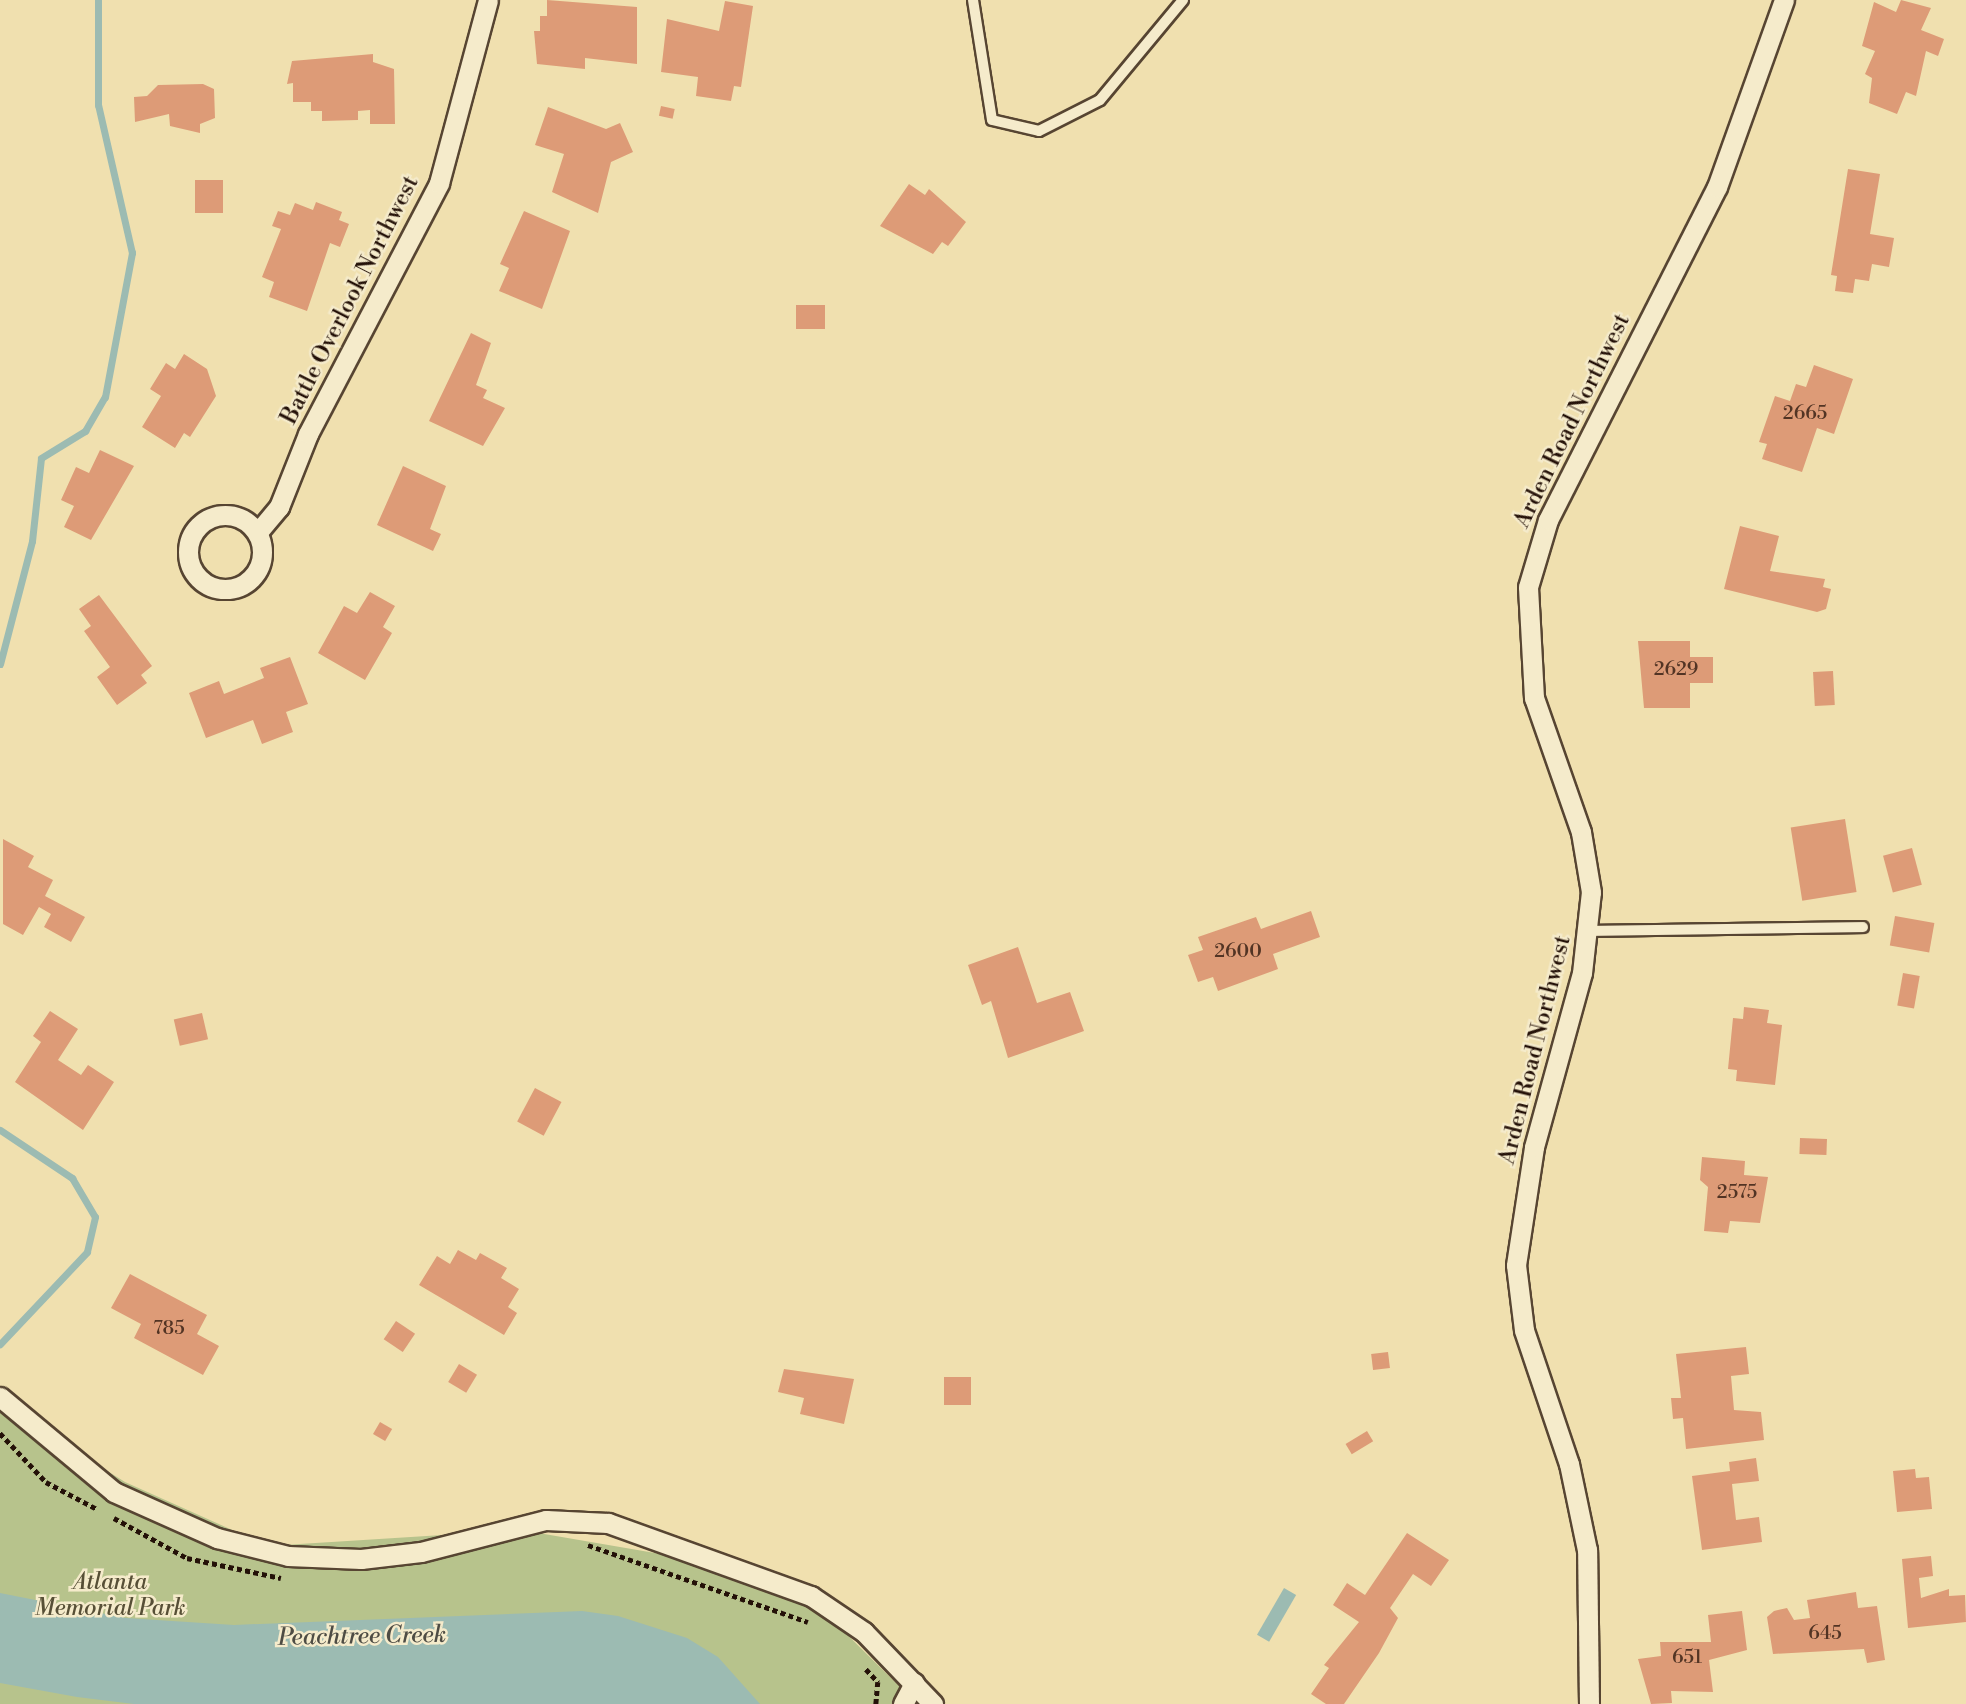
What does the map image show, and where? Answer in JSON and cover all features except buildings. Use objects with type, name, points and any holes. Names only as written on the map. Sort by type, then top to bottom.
[{"type":"street","name":"Battle Overlook Northwest","points":[[258,532],[279,507],[308,434],[439,183],[488,0]]},
{"type":"street","name":"Arden Road Northwest","points":[[1589,1704],[1587,1550],[1569,1464],[1524,1330],[1516,1265],[1534,1147],[1590,931],[1581,832],[1534,698],[1528,621],[1535,552],[1717,187],[1784,0]]},
{"type":"street","points":[[0,1397],[114,1492],[217,1538],[288,1556],[361,1559],[421,1552],[545,1520],[608,1523],[811,1596],[864,1632],[933,1704]]},
{"type":"street","points":[[903,1704],[915,1683]]},
{"type":"lane","points":[[973,0],[992,120],[1039,131],[1100,100],[1183,0]]},
{"type":"lane","points":[[1590,931],[1863,927]]},
{"type":"green space","name":"Atlanta Memorial Park","points":[[0,1404],[125,1482],[268,1546],[521,1530],[788,1576],[900,1687],[896,1704],[0,1704]]},
{"type":"water","points":[[1284,1588],[1296,1595],[1269,1642],[1257,1635]]},
{"type":"water","name":"Peachtree Creek","points":[[0,1593],[126,1618],[234,1625],[582,1611],[618,1616],[687,1638],[718,1657],[760,1704],[134,1704],[77,1697],[0,1683]]},
{"type":"waterway","points":[[0,664],[32,541],[41,458],[85,431],[105,397],[132,253],[98,105],[98,0]]},
{"type":"waterway","points":[[0,1130],[72,1178],[95,1217],[87,1252],[0,1344]]}]
